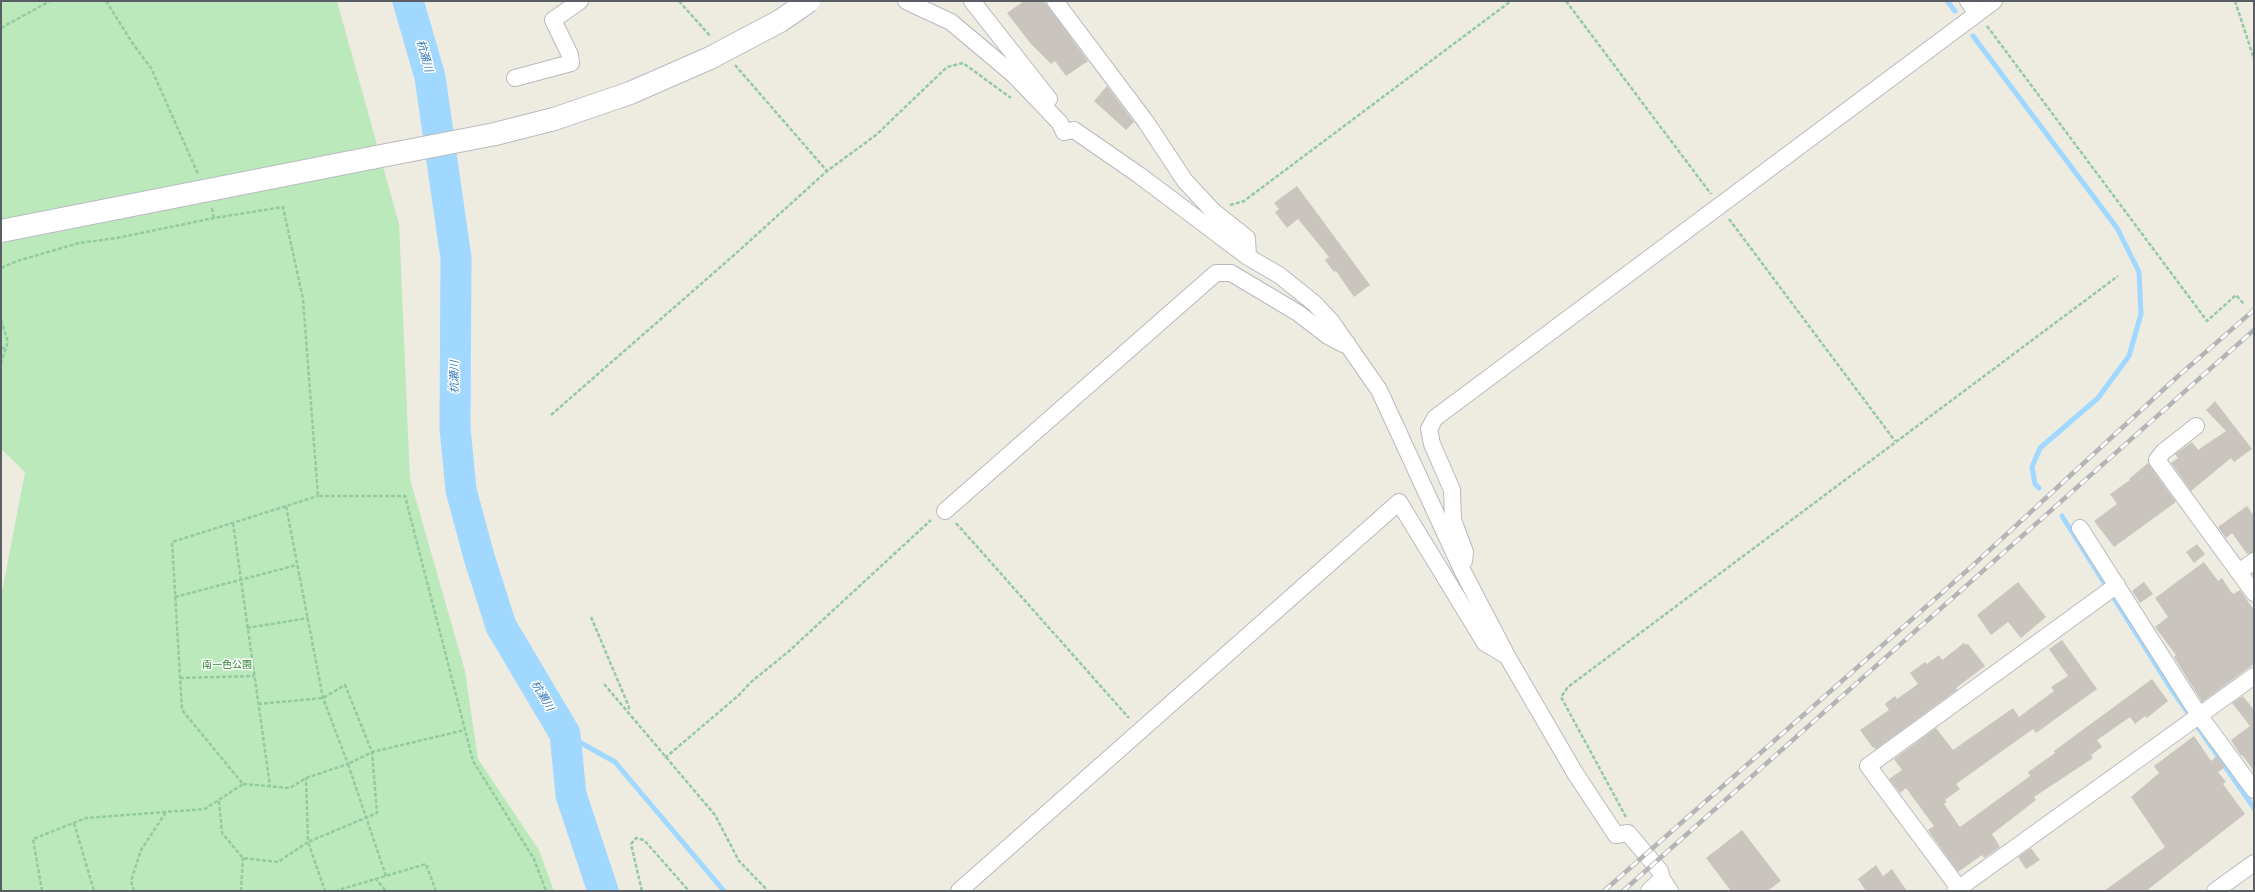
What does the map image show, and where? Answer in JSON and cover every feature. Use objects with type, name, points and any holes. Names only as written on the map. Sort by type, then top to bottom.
[{"type":"street","points":[[516,78],[571,63],[570,55],[553,20],[580,1]]},
{"type":"street","points":[[1,231],[495,134],[554,119],[630,93],[710,58],[780,21],[809,1]]},
{"type":"street","points":[[906,1],[951,22],[1014,75],[1060,123],[1064,132],[1074,130]]},
{"type":"street","points":[[972,1],[1074,130],[1138,175],[1248,257],[1279,275],[1314,303],[1332,321],[1379,390],[1462,570],[1507,656],[1575,773],[1616,835],[1628,833],[1660,871],[1666,885],[1649,891]]},
{"type":"street","points":[[1055,1],[1146,122],[1186,181],[1213,211],[1247,238],[1248,257]]},
{"type":"street","points":[[1968,1],[1977,14]]},
{"type":"street","points":[[1462,570],[1465,552],[1453,520],[1452,490],[1432,444],[1429,429],[1435,418],[1994,1]]},
{"type":"street","points":[[945,511],[1216,273],[1230,273],[1298,313],[1328,336],[1343,344],[1347,343]]},
{"type":"street","points":[[2196,426],[2163,452],[2157,460],[2254,593]]},
{"type":"street","points":[[959,891],[1399,502],[1485,644],[1507,656]]},
{"type":"street","points":[[2080,528],[2199,715],[2254,790]]},
{"type":"street","points":[[2238,572],[2254,561]]},
{"type":"street","points":[[2117,585],[1868,766],[1958,890],[2254,676]]},
{"type":"street","points":[[2215,891],[2254,863]]},
{"type":"path","points":[[1,28],[50,1]]},
{"type":"path","points":[[106,1],[133,44],[151,68],[200,177]]},
{"type":"path","points":[[679,1],[713,40]]},
{"type":"path","points":[[1224,201],[1230,205],[1244,201],[1511,1]]},
{"type":"path","points":[[1566,1],[1895,441]]},
{"type":"path","points":[[2235,1],[2254,59]]},
{"type":"path","points":[[1977,14],[2207,321],[2236,295],[2244,304]]},
{"type":"path","points":[[733,62],[827,170]]},
{"type":"path","points":[[551,415],[721,267],[827,170],[876,135],[947,67],[963,63],[1017,102]]},
{"type":"path","points":[[211,205],[214,218]]},
{"type":"path","points":[[1,268],[17,261],[79,244],[117,238],[214,218],[283,207],[303,299],[318,496]]},
{"type":"path","points":[[1628,833],[1628,820],[1561,697],[1568,687],[1895,441],[2118,276]]},
{"type":"path","points":[[1,320],[8,342],[1,362]]},
{"type":"path","points":[[1,347],[5,349]]},
{"type":"path","points":[[243,784],[182,710],[172,542],[318,496],[405,496],[473,762],[534,859],[546,891]]},
{"type":"path","points":[[286,506],[323,698],[348,764],[386,876]]},
{"type":"path","points":[[664,758],[751,682],[788,652],[933,518],[945,511],[1140,730]]},
{"type":"path","points":[[233,523],[270,786]]},
{"type":"path","points":[[175,597],[297,565]]},
{"type":"path","points":[[591,617],[629,707],[627,712]]},
{"type":"path","points":[[248,628],[308,618]]},
{"type":"path","points":[[180,678],[254,676]]},
{"type":"path","points":[[604,684],[664,758],[715,815],[739,861],[768,891]]},
{"type":"path","points":[[219,801],[222,833],[243,858],[278,862],[308,842],[377,813],[372,752],[345,685],[323,698],[258,704]]},
{"type":"path","points":[[42,891],[33,839],[86,818],[205,810],[243,784],[290,788],[306,778],[348,764],[372,752],[465,730]]},
{"type":"path","points":[[306,778],[308,842],[325,891]]},
{"type":"path","points":[[134,891],[131,882],[142,850],[166,812]]},
{"type":"path","points":[[74,823],[94,891]]},
{"type":"path","points":[[642,891],[631,844],[636,838],[644,840],[689,891]]},
{"type":"path","points":[[241,891],[243,858]]},
{"type":"path","points":[[336,891],[375,878],[426,864],[436,891]]},
{"type":"path","points":[[375,878],[386,891]]},
{"type":"green space","name":"南一色公園","points":[[1,1],[337,1],[399,224],[410,479],[465,671],[478,759],[539,850],[554,891],[1,891],[1,597],[25,472],[1,449]]},
{"type":"building","points":[[1024,1],[1044,1],[1088,61],[1066,76],[1055,61],[1051,64],[1031,44],[1007,13]]},
{"type":"building","points":[[1107,86],[1134,122],[1126,130],[1094,101]]},
{"type":"building","points":[[1297,186],[1370,285],[1354,297],[1336,271],[1334,272],[1325,260],[1329,257],[1298,219],[1287,228],[1275,212],[1279,209],[1274,203]]},
{"type":"building","points":[[2215,401],[2252,449],[2234,462],[2231,458],[2191,491],[2171,463],[2178,458],[2175,454],[2192,442],[2198,450],[2226,431],[2206,410]]},
{"type":"building","points":[[2148,463],[2176,502],[2114,547],[2094,521],[2117,504],[2110,494],[2130,480],[2129,479]]},
{"type":"building","points":[[2247,506],[2254,516],[2254,552],[2247,554],[2232,533],[2226,538],[2218,527]]},
{"type":"building","points":[[2197,544],[2205,554],[2194,563],[2186,552]]},
{"type":"building","points":[[2204,562],[2218,581],[2222,578],[2231,592],[2234,594],[2240,590],[2254,610],[2254,664],[2202,702],[2174,657],[2176,655],[2155,627],[2168,617],[2155,598]]},
{"type":"building","points":[[2018,582],[2046,617],[2021,638],[2008,622],[1991,635],[1977,615]]},
{"type":"building","points":[[2144,582],[2153,594],[2140,603],[2132,591]]},
{"type":"building","points":[[2062,640],[2097,689],[2036,733],[2033,729],[1956,784],[1960,789],[1945,800],[1947,802],[1944,804],[1960,827],[2030,776],[2028,772],[2055,753],[2054,751],[2152,679],[2168,701],[2147,718],[2145,716],[2135,724],[2130,717],[2097,740],[2102,747],[2091,755],[2093,758],[2034,797],[2036,800],[1992,834],[2000,847],[1984,858],[1982,855],[1958,872],[1928,830],[1934,826],[1906,788],[1900,793],[1889,779],[1902,770],[1894,759],[1936,728],[1953,750],[2013,708],[2019,717],[2054,691],[2051,687],[2068,676],[2049,649]]},
{"type":"building","points":[[1964,643],[1966,645],[1968,644],[1985,666],[1956,688],[1957,690],[1876,749],[1874,747],[1873,748],[1860,730],[1889,710],[1885,704],[1895,696],[1897,699],[1918,684],[1910,673],[1925,662],[1927,664],[1939,655],[1942,660]]},
{"type":"building","points":[[2243,696],[2254,710],[2254,771],[2242,755],[2241,756],[2231,740],[2250,726],[2232,703]]},
{"type":"building","points":[[2194,736],[2211,761],[2217,756],[2225,767],[2218,772],[2226,782],[2223,784],[2245,814],[2146,891],[2104,891],[2165,847],[2131,797],[2159,773],[2154,766]]},
{"type":"building","points":[[1742,830],[1781,881],[1767,891],[1731,891],[1706,858]]},
{"type":"building","points":[[2031,848],[2040,860],[2026,869],[2018,857]]},
{"type":"building","points":[[1876,865],[1883,876],[1892,869],[1907,891],[1866,891],[1858,879]]},
{"type":"waterway","name":"杭瀬川","points":[[408,1],[430,77],[456,258],[455,428],[461,490],[479,557],[501,626],[565,734],[571,795],[603,891]]},
{"type":"waterway","points":[[1947,1],[1955,11]]},
{"type":"waterway","points":[[1973,36],[2117,228],[2139,272],[2141,314],[2129,356],[2098,398],[2040,448],[2032,467],[2035,484],[2039,488]]},
{"type":"waterway","points":[[2062,516],[2170,687],[2254,808]]},
{"type":"waterway","name":"杭瀬川","points":[[565,734],[615,762],[724,891]]},
{"type":"railway","points":[[1604,891],[1970,568],[2176,378],[2254,310]]},
{"type":"railway","points":[[1623,891],[2254,330]]}]
